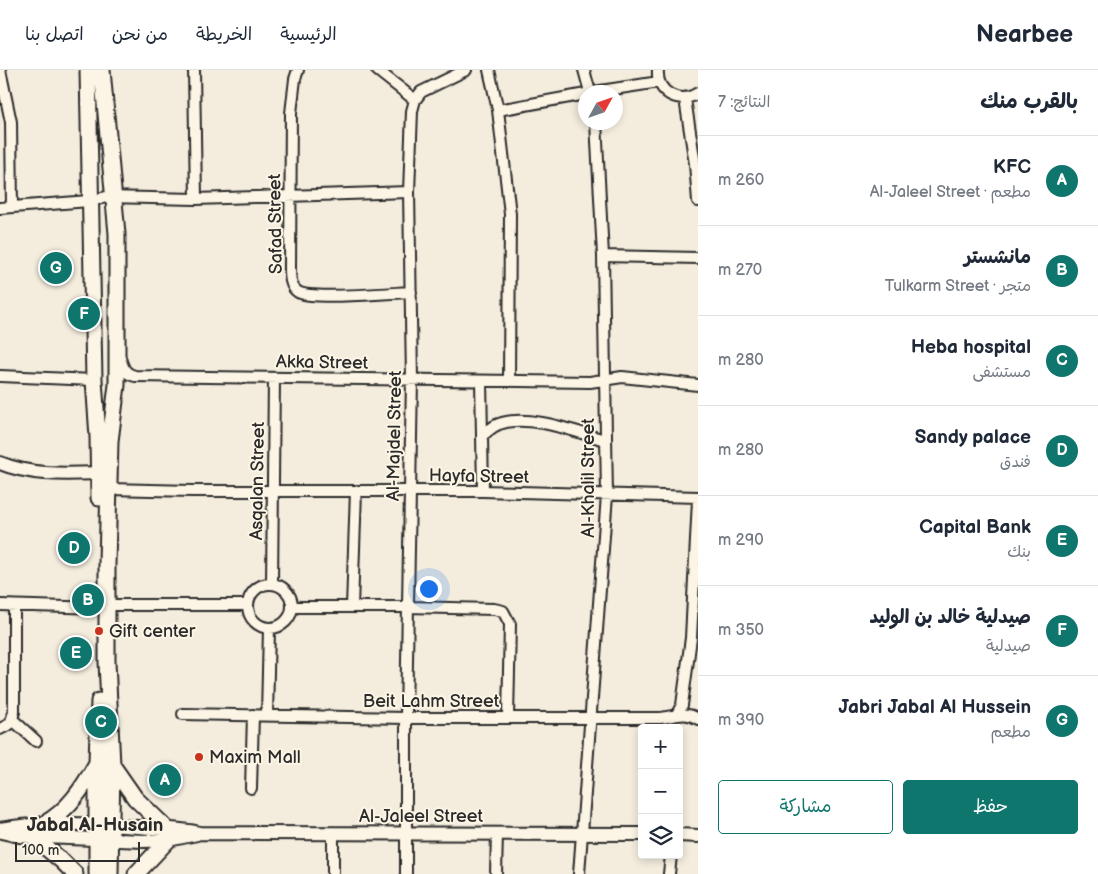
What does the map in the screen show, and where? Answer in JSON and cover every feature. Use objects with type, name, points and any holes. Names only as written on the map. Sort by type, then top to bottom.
[{"type":"main road","points":[[88,70],[89,201],[94,380],[107,662],[104,832],[97,874]]},
{"type":"main road","points":[[102,70],[117,234],[117,385],[110,441],[103,606]]},
{"type":"main road","points":[[90,183],[93,186],[100,187],[111,181]]},
{"type":"main road","points":[[94,380],[102,388],[117,385]]},
{"type":"main road","points":[[44,824],[53,819],[76,797],[105,764]]},
{"type":"main road","points":[[105,764],[167,834],[136,874]]},
{"type":"main road","points":[[104,832],[110,874]]},
{"type":"main road","points":[[32,836],[75,874]]},
{"type":"street","points":[[0,70],[11,117],[12,207]]},
{"type":"street","points":[[194,70],[196,199]]},
{"type":"street","name":"Safad Street","points":[[298,70],[295,79],[291,113],[290,280],[294,288],[298,292],[325,296],[411,292]]},
{"type":"street","points":[[378,70],[414,100],[421,92],[466,70]]},
{"type":"street","points":[[489,70],[498,110],[510,214],[509,381]]},
{"type":"street","points":[[584,70],[588,85]]},
{"type":"street","points":[[658,70],[659,82],[669,95],[684,99],[698,93]]},
{"type":"street","points":[[623,88],[659,82]]},
{"type":"street","points":[[498,110],[578,95]]},
{"type":"street","points":[[684,99],[696,164],[698,201]]},
{"type":"street","name":"Al-Majdel Street","points":[[406,874],[407,607],[412,379],[409,192],[414,100]]},
{"type":"street","name":"Al-Khalil Street","points":[[579,874],[607,495],[604,381],[605,319],[596,130]]},
{"type":"street","points":[[0,208],[89,201],[101,197],[196,199],[409,192]]},
{"type":"street","points":[[603,256],[698,258]]},
{"type":"street","name":"Akka Street","points":[[117,348],[126,372],[129,375],[136,376],[590,382],[622,377],[698,385]]},
{"type":"street","points":[[0,376],[94,380]]},
{"type":"street","name":"Asqalan Street","points":[[272,584],[274,378]]},
{"type":"street","points":[[481,381],[483,491]]},
{"type":"street","points":[[483,435],[500,423],[528,421],[541,422],[605,440]]},
{"type":"street","points":[[0,463],[44,474],[99,473]]},
{"type":"street","name":"Hayfa Street","points":[[109,489],[192,491],[483,491],[698,498]]},
{"type":"street","points":[[352,607],[356,491]]},
{"type":"street","points":[[698,498],[691,638],[682,705],[677,714],[690,715],[698,719]]},
{"type":"street","points":[[272,584],[286,592],[292,607],[288,620],[282,625],[269,629],[260,627],[253,621],[247,605],[250,596],[255,590],[263,585],[272,584]]},
{"type":"street","points":[[0,605],[247,605]]},
{"type":"street","points":[[0,729],[10,724],[12,720],[15,695],[14,606]]},
{"type":"street","points":[[292,607],[407,607],[494,609],[503,611],[510,624],[511,631],[508,717]]},
{"type":"street","points":[[267,715],[269,629]]},
{"type":"street","name":"Beit Lahm Street","points":[[183,714],[406,718],[660,718],[677,714]]},
{"type":"street","points":[[251,788],[253,715]]},
{"type":"street","points":[[12,720],[36,741]]},
{"type":"street","points":[[0,831],[44,824],[104,832]]},
{"type":"street","points":[[0,831],[12,835],[32,836],[104,832]]},
{"type":"street","name":"Al-Jaleel Street","points":[[104,832],[167,834],[638,834]]},
{"type":"street","points":[[333,833],[333,874]]},
{"type":"street","points":[[496,834],[496,874]]},
{"type":"street","points":[[683,835],[698,836]]},
{"type":"street","points":[[669,874],[671,859]]},
{"type":"place","name":"Jabri Jabal Al Hussein","points":[[56,268]]},
{"type":"place","name":"صيدلية خالد بن الوليد","points":[[84,314]]},
{"type":"place","name":"Sandy palace","points":[[74,548]]},
{"type":"place","name":"مانشستر","points":[[88,600]]},
{"type":"place","name":"Gift center","points":[[99,631]]},
{"type":"place","name":"Capital Bank","points":[[76,653]]},
{"type":"place","name":"Heba hospital","points":[[101,722]]},
{"type":"place","name":"Maxim Mall","points":[[199,757]]},
{"type":"place","name":"KFC","points":[[165,780]]},
{"type":"district","name":"Jabal Al-Husain","points":[[95,824]]}]
